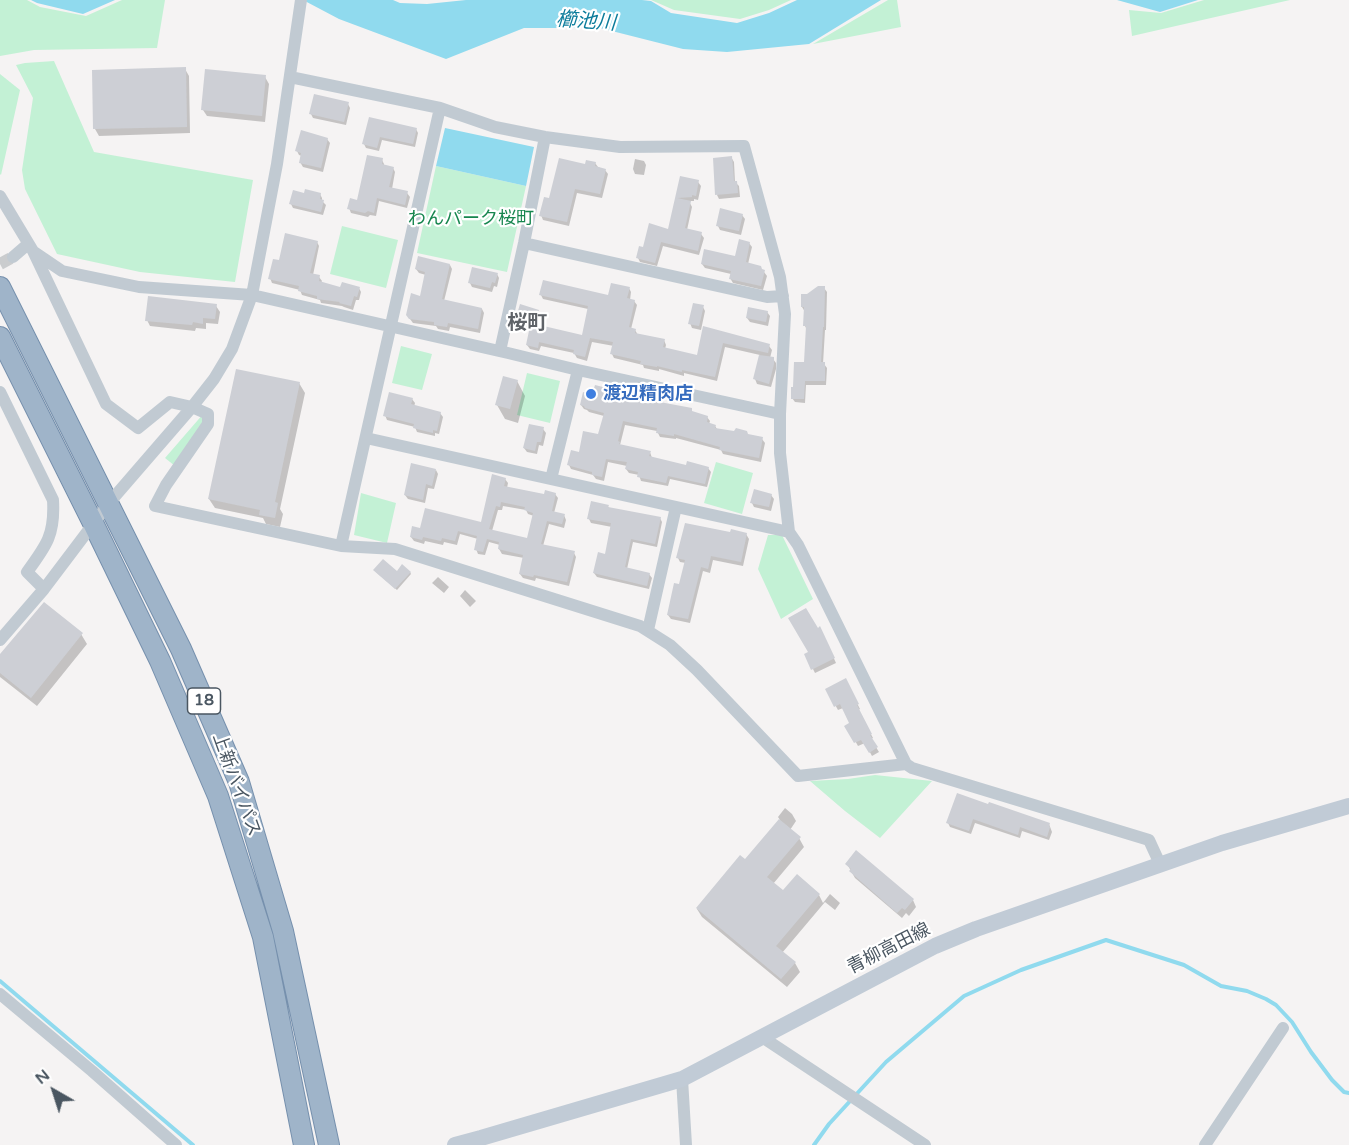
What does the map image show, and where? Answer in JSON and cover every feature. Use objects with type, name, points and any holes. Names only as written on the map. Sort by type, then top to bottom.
[{"type":"highway","name":"上新バイパス","points":[[0,286],[181,649],[239,782],[283,931],[329,1145]]},
{"type":"highway","name":"上新バイパス","points":[[0,337],[160,661],[218,796],[263,937],[304,1145]]},
{"type":"main road","name":"青柳高田線","points":[[455,1145],[682,1079],[935,946],[976,929],[1222,843],[1349,806]]},
{"type":"street","points":[[0,640],[44,588],[109,503],[192,407],[214,379],[232,349],[252,295],[277,164],[301,0]]},
{"type":"street","points":[[290,77],[440,108],[495,127],[545,137],[620,147],[744,146],[780,277],[783,296],[785,314],[780,453],[789,532],[819,586],[906,764],[912,768],[1149,840],[1160,864]]},
{"type":"street","points":[[341,546],[440,108]]},
{"type":"street","points":[[500,351],[545,137]]},
{"type":"street","points":[[0,196],[30,247],[106,404],[138,428],[170,402],[192,407],[208,414],[208,424],[154,506],[341,546],[395,549],[598,612],[648,630],[670,645],[698,670],[798,776],[906,764]]},
{"type":"street","points":[[524,243],[766,297],[783,296]]},
{"type":"street","points":[[30,247],[62,271],[139,287],[252,295],[780,414]]},
{"type":"street","points":[[13,257],[30,247]]},
{"type":"street","points":[[551,479],[578,370]]},
{"type":"street","points":[[0,392],[53,500],[52,531],[43,551],[27,572],[44,588]]},
{"type":"street","points":[[366,438],[789,532]]},
{"type":"street","points":[[648,630],[676,507]]},
{"type":"street","points":[[0,994],[176,1145]]},
{"type":"street","points":[[1206,1145],[1283,1028]]},
{"type":"street","points":[[762,1037],[926,1145]]},
{"type":"street","points":[[682,1079],[686,1145]]},
{"type":"green space","points":[[0,0],[27,0],[40,7],[86,16],[122,0],[165,0],[157,48],[34,50],[0,56]]},
{"type":"green space","points":[[651,0],[791,0],[740,19],[674,10]]},
{"type":"green space","points":[[888,0],[897,0],[901,27],[813,44]]},
{"type":"green space","points":[[1204,0],[1290,0],[1132,36],[1129,10],[1161,13]]},
{"type":"green space","points":[[54,61],[94,152],[253,180],[235,282],[140,272],[57,254],[25,189],[22,170],[33,98],[16,65]]},
{"type":"green space","points":[[0,74],[20,90],[1,175],[0,174]]},
{"type":"green space","name":"わんパーク桜町","points":[[436,166],[526,186],[507,272],[417,253]]},
{"type":"green space","points":[[342,226],[398,240],[386,288],[330,274]]},
{"type":"green space","points":[[401,346],[432,354],[422,390],[392,383]]},
{"type":"green space","points":[[527,373],[560,381],[550,423],[517,415]]},
{"type":"green space","points":[[204,413],[207,415],[175,466],[165,458]]},
{"type":"green space","points":[[716,462],[753,473],[742,514],[704,503]]},
{"type":"green space","points":[[361,493],[396,503],[387,543],[354,535]]},
{"type":"green space","points":[[768,535],[782,535],[813,599],[781,619],[758,569]]},
{"type":"green space","points":[[875,775],[932,781],[880,838],[810,781],[848,779]]},
{"type":"water","points":[[31,0],[115,0],[83,14]]},
{"type":"water","name":"櫛池川","points":[[303,0],[393,0],[400,3],[427,4],[466,0],[642,0],[651,1],[671,13],[737,23],[769,13],[797,0],[881,0],[809,44],[727,52],[683,49],[600,28],[524,28],[446,59],[339,19]]},
{"type":"water","points":[[1117,0],[1198,0],[1160,12]]},
{"type":"water","points":[[445,128],[534,147],[526,186],[436,166]]},
{"type":"building","points":[[186,67],[187,127],[93,129],[92,70]]},
{"type":"building","points":[[205,69],[266,75],[262,116],[201,110]]},
{"type":"building","points":[[314,94],[349,102],[344,122],[309,114]]},
{"type":"building","points":[[369,117],[417,128],[413,144],[380,137],[377,148],[362,144]]},
{"type":"building","points":[[301,130],[328,138],[321,168],[299,163],[301,153],[295,151]]},
{"type":"building","points":[[367,155],[383,158],[382,164],[394,167],[389,187],[408,191],[405,205],[377,198],[374,213],[347,209],[350,198],[357,200]]},
{"type":"building","points":[[732,156],[734,181],[737,181],[738,193],[715,195],[713,158]]},
{"type":"building","points":[[559,158],[585,164],[586,160],[596,162],[595,166],[606,169],[600,194],[575,189],[567,222],[539,216],[544,197],[549,198]]},
{"type":"building","points":[[680,176],[699,180],[696,196],[677,198],[691,201],[685,228],[702,232],[698,251],[661,242],[655,263],[636,258],[639,246],[643,247],[649,223],[668,229]]},
{"type":"building","points":[[305,189],[321,193],[320,199],[324,200],[321,212],[289,204],[293,190],[304,193]]},
{"type":"building","points":[[720,208],[743,214],[739,231],[716,226]]},
{"type":"building","points":[[285,233],[318,241],[310,273],[320,275],[319,281],[340,287],[342,282],[360,287],[351,306],[317,299],[317,296],[298,291],[299,286],[268,279],[273,259],[279,260]]},
{"type":"building","points":[[739,239],[750,242],[746,262],[761,266],[765,270],[761,286],[729,279],[731,271],[701,264],[704,249],[735,256]]},
{"type":"building","points":[[418,256],[450,264],[442,299],[482,308],[478,329],[448,323],[447,327],[434,325],[434,322],[409,319],[406,315],[411,293],[420,296],[425,272],[415,269]]},
{"type":"building","points":[[472,267],[498,273],[495,283],[492,282],[490,288],[468,283]]},
{"type":"building","points":[[543,280],[608,295],[611,283],[630,287],[627,298],[635,300],[629,327],[636,329],[635,333],[665,339],[663,347],[697,355],[703,326],[770,344],[768,353],[723,343],[715,377],[640,364],[641,361],[610,354],[613,342],[590,338],[585,357],[573,354],[574,350],[539,342],[538,348],[526,345],[530,326],[515,321],[520,304],[539,310],[535,324],[582,335],[588,306],[539,295]]},
{"type":"building","points":[[818,286],[825,286],[821,362],[825,362],[825,381],[805,381],[804,399],[791,399],[794,362],[804,362],[806,326],[803,326],[804,307],[801,307],[801,294],[807,294]]},
{"type":"building","points":[[148,296],[217,304],[215,319],[203,318],[203,324],[193,322],[192,325],[145,321]]},
{"type":"building","points":[[693,303],[704,305],[699,326],[688,324]]},
{"type":"building","points":[[748,307],[768,311],[766,322],[746,318]]},
{"type":"building","points":[[759,355],[774,357],[769,384],[753,379]]},
{"type":"building","points":[[236,369],[300,382],[275,502],[278,503],[275,518],[259,515],[260,510],[208,499]]},
{"type":"building","points":[[503,376],[518,380],[510,409],[495,405]]},
{"type":"building","points":[[595,385],[607,388],[606,390],[692,408],[692,411],[708,416],[707,422],[716,425],[715,428],[734,431],[736,428],[747,431],[748,434],[763,437],[759,458],[719,450],[720,447],[674,434],[674,436],[656,433],[657,428],[623,421],[619,444],[651,451],[649,456],[686,465],[687,461],[709,467],[705,484],[668,476],[666,483],[637,477],[638,472],[625,469],[627,462],[606,459],[602,477],[567,465],[571,450],[579,452],[583,431],[598,434],[604,413],[580,405],[583,392],[592,395]]},
{"type":"building","points":[[389,392],[413,398],[411,404],[441,412],[437,431],[433,430],[433,433],[413,428],[414,424],[383,416]]},
{"type":"building","points":[[529,424],[544,427],[541,442],[537,442],[535,451],[523,448]]},
{"type":"building","points":[[411,463],[436,469],[432,486],[426,484],[423,500],[404,495]]},
{"type":"building","points":[[492,474],[506,478],[504,486],[544,494],[545,490],[556,493],[552,511],[565,514],[562,524],[547,521],[541,544],[575,551],[567,582],[519,574],[523,555],[498,549],[499,542],[487,539],[483,552],[474,550],[477,536],[458,531],[455,541],[423,537],[422,540],[410,537],[412,526],[420,528],[425,508],[481,522]],"holes":[[[501,502],[525,507],[524,510],[533,513],[527,538],[489,529],[496,506],[500,507]]]},
{"type":"building","points":[[754,489],[772,494],[769,507],[750,503]]},
{"type":"building","points":[[591,501],[609,505],[608,507],[661,517],[655,544],[631,539],[625,567],[650,573],[647,586],[593,573],[598,552],[605,554],[611,523],[587,519]]},
{"type":"building","points":[[685,523],[747,533],[741,562],[711,556],[708,569],[701,567],[688,619],[667,615],[674,583],[679,584],[685,560],[676,558]]},
{"type":"building","points":[[383,559],[397,571],[402,564],[411,572],[395,589],[373,570]]},
{"type":"building","points":[[44,602],[83,633],[31,698],[0,673],[0,654]]},
{"type":"building","points":[[806,608],[818,628],[820,626],[835,658],[811,670],[804,654],[808,652],[788,618]]},
{"type":"building","points":[[846,678],[872,734],[870,735],[878,747],[869,753],[861,740],[854,743],[844,726],[849,723],[840,704],[834,707],[825,689]]},
{"type":"building","points":[[957,793],[1050,823],[1047,837],[1020,827],[1018,835],[973,819],[969,831],[946,823]]},
{"type":"building","points":[[779,819],[801,837],[767,877],[783,890],[797,874],[820,894],[776,946],[796,962],[781,979],[696,908],[740,855],[745,859]]},
{"type":"building","points":[[856,850],[914,899],[905,910],[902,908],[897,913],[849,871],[851,869],[845,864]]},
{"type":"waterway","points":[[814,1145],[829,1124],[886,1062],[964,996],[1021,970],[1106,940],[1184,965],[1221,986],[1247,991],[1276,1005],[1292,1022],[1332,1080],[1344,1092],[1349,1093]]},
{"type":"waterway","points":[[0,981],[193,1145]]},
{"type":"tunnel","points":[[0,264],[13,257]]},
{"type":"place","name":"渡辺精肉店","points":[[591,394]]},
{"type":"district","name":"桜町","points":[[527,324]]}]
